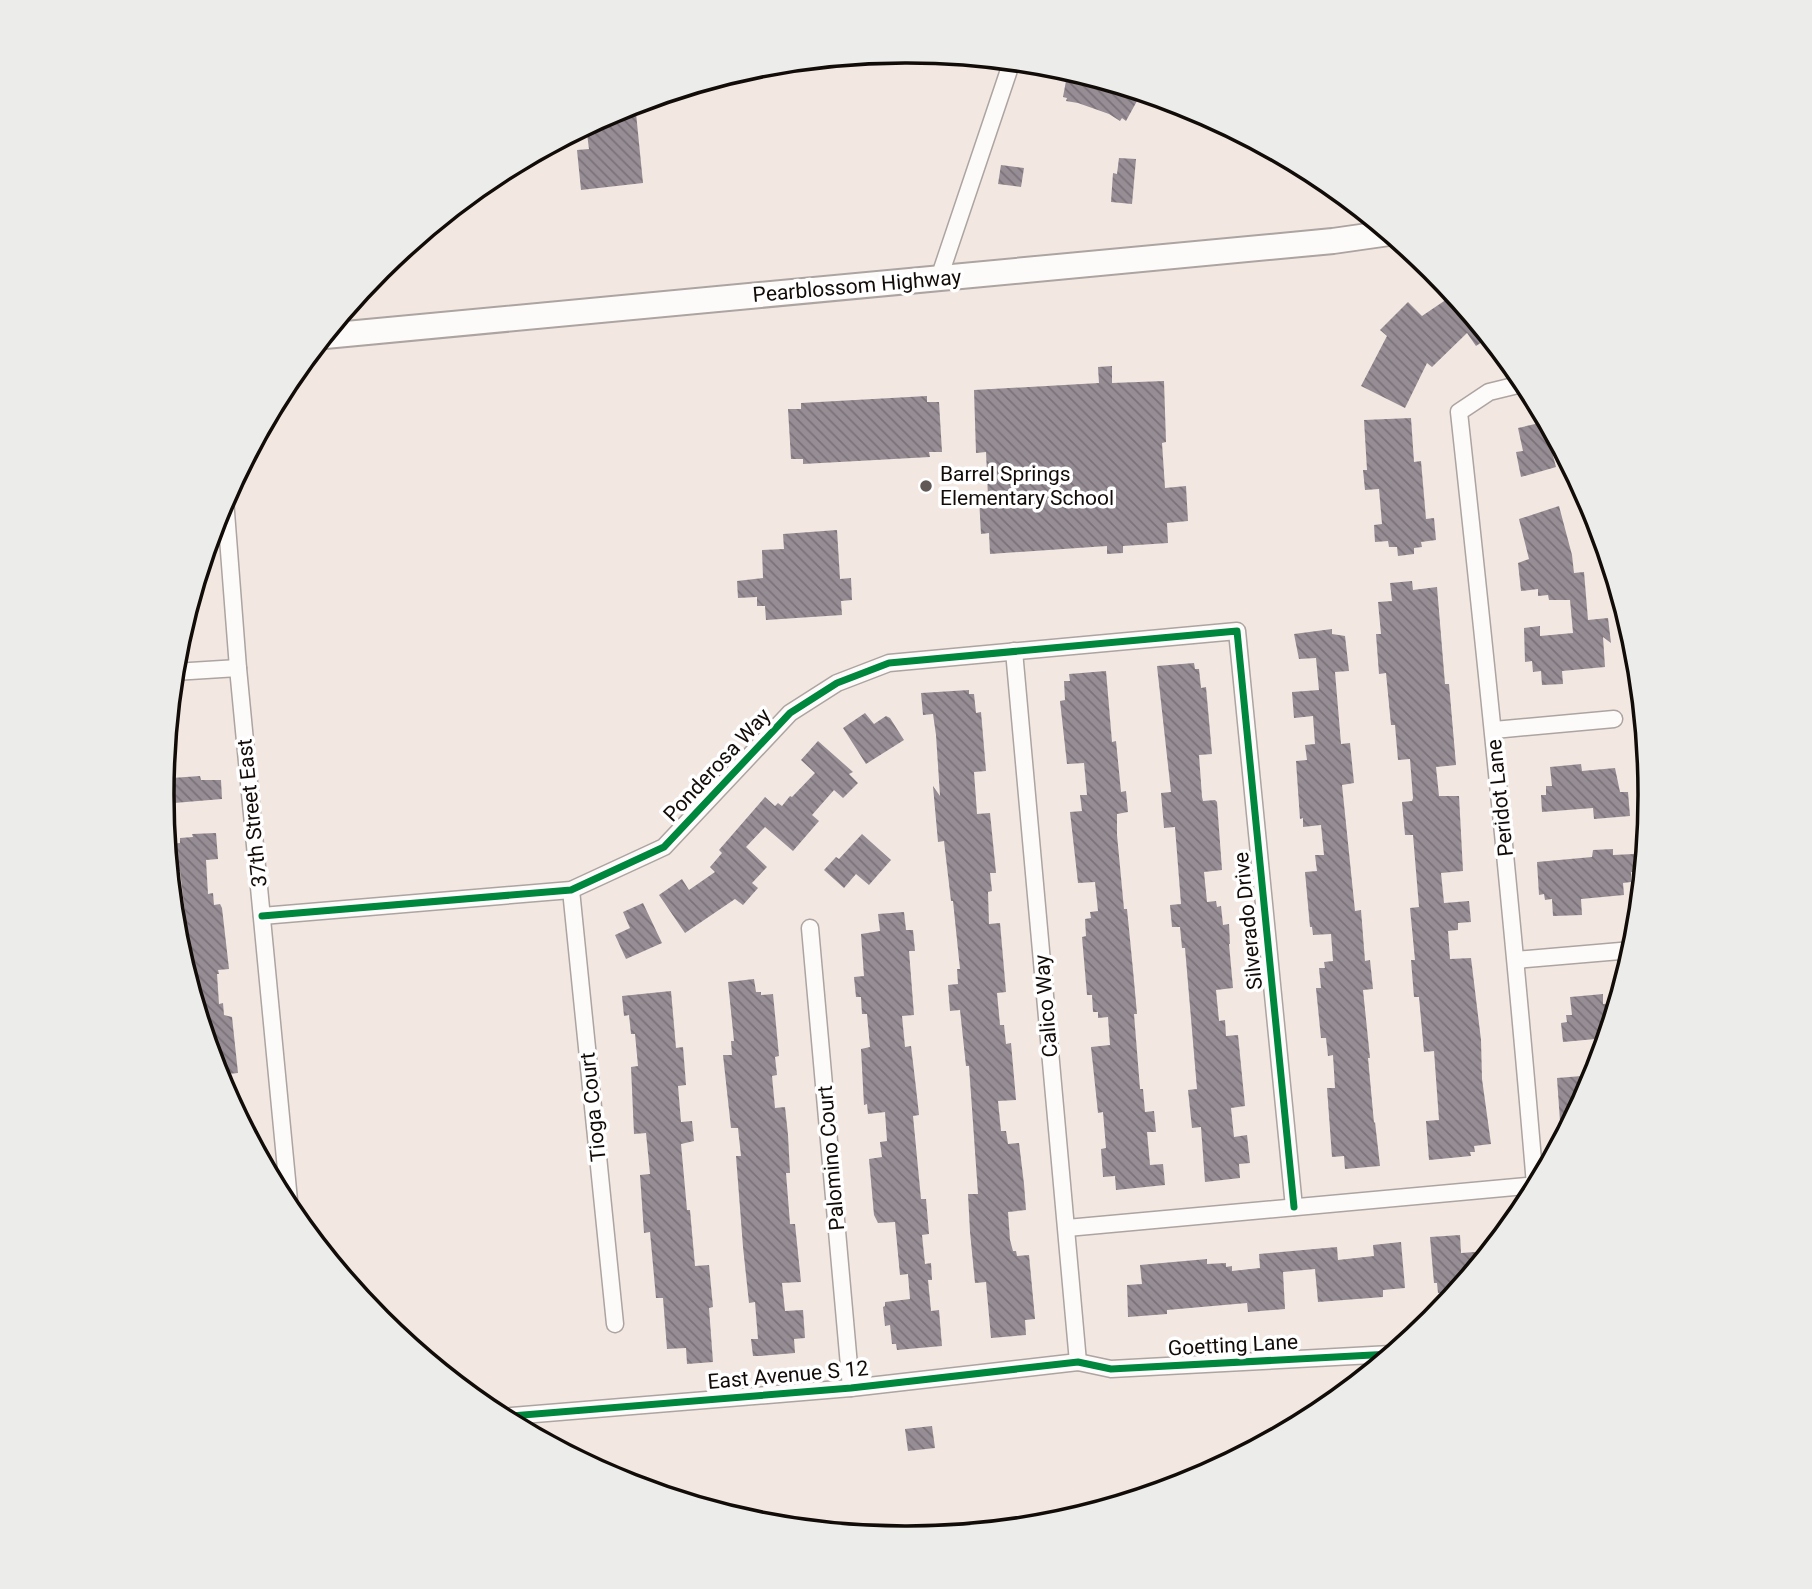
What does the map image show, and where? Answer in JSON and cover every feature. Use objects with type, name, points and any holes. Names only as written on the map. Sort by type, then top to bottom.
[{"type":"main road","name":"Pearblossom Highway","points":[[337,335],[1376,235]]},
{"type":"street","points":[[939,278],[1009,70]]},
{"type":"street","name":"Peridot Lane","points":[[1513,386],[1489,392],[1459,412],[1494,730],[1534,1167]]},
{"type":"street","name":"37th Street East","points":[[227,523],[238,668],[287,1184]]},
{"type":"street","name":"Ponderosa Way","points":[[262,916],[571,890],[664,846],[790,713],[837,683],[889,663],[1237,631]]},
{"type":"street","name":"Silverado Drive","points":[[1237,631],[1294,1207]]},
{"type":"street","name":"Calico Way","points":[[1014,651],[1078,1362]]},
{"type":"street","points":[[186,671],[238,668]]},
{"type":"street","points":[[1494,730],[1614,719]]},
{"type":"street","name":"Tioga Court","points":[[571,890],[615,1324]]},
{"type":"street","name":"Palomino Court","points":[[810,928],[851,1388]]},
{"type":"street","points":[[1516,960],[1620,951]]},
{"type":"street","points":[[1067,1228],[1523,1186]]},
{"type":"street","name":"Goetting Lane","points":[[1078,1362],[1111,1369],[1375,1355]]},
{"type":"street","name":"East Avenue S 12","points":[[520,1415],[851,1388],[1078,1362]]},
{"type":"building","points":[[1066,81],[1137,101],[1126,121],[1122,118],[1120,121],[1109,114],[1066,101],[1067,98],[1063,97]]},
{"type":"building","points":[[636,115],[643,183],[581,190],[577,150],[589,149],[587,136]]},
{"type":"building","points":[[1119,158],[1136,159],[1132,204],[1111,202],[1113,173],[1117,174]]},
{"type":"building","points":[[1001,165],[1024,168],[1021,187],[998,184]]},
{"type":"building","points":[[1445,300],[1481,343],[1476,346],[1467,333],[1432,367],[1427,363],[1405,408],[1361,386],[1387,336],[1380,330],[1408,302],[1422,316]]},
{"type":"building","points":[[1112,366],[1112,383],[1164,381],[1166,442],[1162,443],[1165,488],[1186,486],[1188,521],[1167,523],[1168,543],[1123,546],[1123,553],[1107,554],[1107,546],[990,554],[989,533],[981,534],[979,498],[988,497],[986,452],[976,453],[974,390],[1099,383],[1098,367]]},
{"type":"building","points":[[927,396],[927,402],[939,402],[942,452],[929,452],[930,457],[803,464],[803,459],[791,459],[788,409],[801,409],[801,403]]},
{"type":"building","points":[[1411,418],[1414,462],[1421,461],[1426,519],[1434,518],[1436,540],[1421,542],[1422,547],[1414,548],[1414,554],[1398,556],[1397,547],[1389,547],[1388,541],[1375,542],[1374,525],[1382,524],[1379,489],[1365,490],[1363,470],[1367,470],[1364,420]]},
{"type":"building","points":[[1536,424],[1552,453],[1556,467],[1521,477],[1516,452],[1523,451],[1518,428]]},
{"type":"building","points":[[1559,506],[1574,573],[1584,572],[1588,620],[1608,618],[1611,643],[1603,637],[1605,667],[1562,671],[1563,684],[1542,685],[1541,671],[1533,672],[1532,661],[1525,662],[1524,628],[1540,626],[1540,636],[1573,633],[1570,600],[1549,600],[1548,595],[1538,596],[1538,589],[1521,591],[1518,563],[1529,559],[1519,519]]},
{"type":"building","points":[[837,530],[840,579],[851,578],[852,600],[841,601],[842,615],[766,620],[765,606],[757,606],[757,597],[738,598],[737,581],[763,578],[762,550],[784,549],[783,534]]},
{"type":"building","points":[[1412,581],[1413,590],[1437,587],[1445,684],[1449,684],[1456,765],[1436,767],[1439,796],[1459,796],[1463,871],[1441,873],[1444,903],[1469,901],[1471,922],[1458,923],[1458,930],[1448,931],[1450,959],[1471,958],[1491,1144],[1474,1146],[1475,1152],[1470,1152],[1471,1156],[1429,1160],[1426,1121],[1439,1120],[1434,1051],[1424,1052],[1419,997],[1414,997],[1411,960],[1415,960],[1410,908],[1419,907],[1413,835],[1405,835],[1402,802],[1412,801],[1413,798],[1410,759],[1398,760],[1395,725],[1391,725],[1386,673],[1379,674],[1376,634],[1381,634],[1378,602],[1392,601],[1390,583]]},
{"type":"building","points":[[1332,629],[1332,634],[1345,636],[1349,671],[1335,672],[1341,744],[1350,743],[1354,783],[1342,785],[1355,911],[1361,910],[1365,961],[1370,960],[1373,989],[1363,990],[1380,1166],[1345,1169],[1344,1156],[1332,1157],[1327,1088],[1335,1088],[1333,1055],[1328,1056],[1326,1038],[1321,1038],[1316,988],[1321,988],[1319,968],[1325,968],[1324,962],[1333,961],[1331,934],[1313,935],[1305,872],[1317,871],[1315,855],[1324,855],[1321,825],[1303,827],[1303,818],[1300,819],[1296,761],[1307,760],[1305,745],[1315,744],[1313,716],[1294,718],[1292,692],[1319,690],[1316,658],[1299,659],[1294,634]]},
{"type":"building","points":[[1194,663],[1195,669],[1199,669],[1201,688],[1206,687],[1212,754],[1199,755],[1202,797],[1203,801],[1217,802],[1222,870],[1204,872],[1207,902],[1216,901],[1217,907],[1221,906],[1223,925],[1229,924],[1233,988],[1216,990],[1219,1021],[1225,1020],[1226,1036],[1238,1035],[1245,1106],[1231,1108],[1234,1137],[1247,1135],[1250,1163],[1239,1164],[1240,1178],[1205,1182],[1201,1127],[1192,1128],[1188,1090],[1197,1089],[1185,948],[1182,948],[1180,927],[1172,927],[1170,905],[1181,904],[1175,827],[1164,828],[1161,793],[1171,792],[1157,666]]},
{"type":"building","points":[[1106,671],[1112,742],[1116,741],[1121,792],[1126,791],[1128,812],[1117,814],[1117,835],[1137,1014],[1134,1014],[1140,1089],[1143,1089],[1145,1112],[1154,1111],[1156,1132],[1147,1132],[1150,1165],[1163,1164],[1165,1185],[1116,1190],[1115,1176],[1103,1177],[1101,1149],[1106,1148],[1103,1112],[1098,1113],[1091,1047],[1110,1045],[1108,1017],[1098,1018],[1098,1012],[1093,1012],[1092,995],[1087,995],[1082,937],[1086,936],[1085,919],[1091,918],[1090,912],[1098,911],[1095,882],[1078,883],[1070,812],[1082,811],[1080,795],[1087,795],[1084,763],[1067,764],[1060,701],[1065,700],[1064,681],[1070,681],[1069,674]]},
{"type":"building","points":[[969,690],[969,694],[974,694],[976,713],[981,712],[986,771],[974,772],[977,814],[990,813],[996,873],[990,873],[992,891],[988,892],[989,924],[1000,923],[1006,992],[997,993],[1000,1025],[1004,1025],[1006,1044],[1011,1043],[1016,1100],[998,1101],[1001,1131],[1006,1131],[1008,1144],[1019,1143],[1026,1210],[1008,1212],[1010,1240],[1017,1256],[1029,1255],[1035,1319],[1025,1320],[1026,1335],[991,1338],[986,1282],[975,1283],[970,1232],[968,1194],[978,1194],[969,1066],[966,1066],[960,1010],[950,1011],[948,985],[958,984],[957,969],[960,969],[944,841],[938,842],[933,786],[940,796],[936,735],[933,714],[923,715],[921,693]]},
{"type":"building","points":[[865,713],[874,724],[886,716],[890,718],[904,740],[866,764],[843,728]]},
{"type":"building","points":[[818,741],[853,772],[849,774],[858,783],[843,798],[834,790],[812,815],[819,821],[793,851],[765,827],[746,847],[767,867],[752,883],[758,888],[743,905],[735,899],[685,933],[659,895],[682,879],[689,890],[715,872],[710,867],[722,853],[719,850],[765,797],[775,806],[778,803],[782,806],[815,773],[801,760]]},
{"type":"building","points":[[1581,764],[1582,771],[1615,768],[1620,792],[1628,792],[1630,816],[1594,819],[1593,808],[1542,812],[1541,795],[1546,795],[1546,786],[1552,786],[1550,767]]},
{"type":"building","points":[[200,776],[201,780],[221,780],[222,799],[174,803],[175,778]]},
{"type":"building","points":[[216,833],[218,859],[206,860],[208,894],[213,893],[214,905],[220,904],[222,908],[229,969],[218,970],[219,1004],[223,1003],[224,1015],[232,1017],[238,1073],[230,1074],[213,1030],[189,937],[176,843],[180,843],[180,838],[193,837],[192,834]]},
{"type":"building","points":[[862,834],[891,860],[869,885],[856,874],[844,888],[824,870],[836,857],[839,859]]},
{"type":"building","points":[[1613,849],[1613,855],[1634,854],[1631,882],[1623,883],[1624,895],[1581,899],[1582,915],[1553,916],[1552,899],[1545,900],[1544,894],[1539,895],[1537,862],[1592,857],[1593,850]]},
{"type":"building","points":[[643,903],[662,943],[626,959],[615,935],[630,928],[623,912]]},
{"type":"building","points":[[904,912],[906,930],[913,930],[915,951],[909,951],[914,1015],[902,1016],[905,1047],[911,1046],[919,1115],[913,1116],[921,1199],[926,1199],[929,1234],[922,1235],[925,1264],[931,1263],[932,1280],[928,1280],[931,1311],[939,1310],[942,1346],[897,1350],[896,1344],[892,1344],[890,1325],[885,1326],[883,1307],[885,1302],[910,1299],[908,1274],[900,1275],[895,1222],[878,1223],[874,1215],[869,1159],[882,1157],[880,1142],[887,1141],[885,1112],[868,1114],[867,1104],[864,1105],[861,1049],[870,1047],[867,1014],[862,1014],[861,997],[856,997],[854,977],[864,976],[861,934],[880,931],[878,914]]},
{"type":"building","points":[[754,979],[756,992],[761,992],[761,995],[773,994],[779,1056],[775,1057],[777,1075],[772,1076],[775,1108],[785,1107],[790,1173],[786,1173],[790,1224],[795,1224],[801,1282],[782,1283],[785,1311],[803,1310],[805,1338],[794,1339],[795,1353],[760,1356],[753,1356],[751,1339],[758,1339],[755,1302],[749,1303],[743,1247],[736,1156],[741,1156],[738,1128],[731,1128],[723,1055],[732,1055],[731,1041],[734,1041],[728,982]]},
{"type":"building","points":[[671,991],[676,1048],[683,1047],[686,1085],[678,1086],[681,1122],[692,1121],[694,1141],[681,1144],[687,1210],[690,1210],[695,1266],[709,1265],[713,1307],[709,1308],[713,1362],[687,1364],[686,1348],[667,1349],[663,1298],[656,1298],[650,1232],[644,1233],[640,1175],[650,1174],[646,1133],[634,1134],[631,1067],[638,1066],[635,1034],[631,1034],[629,1015],[624,1016],[622,996]]},
{"type":"building","points":[[1603,994],[1603,1004],[1607,1004],[1596,1039],[1563,1042],[1561,1023],[1567,1022],[1566,1015],[1572,1015],[1570,997]]},
{"type":"building","points":[[1581,1076],[1560,1121],[1560,1121],[1557,1078]]},
{"type":"building","points":[[1460,1235],[1461,1253],[1475,1252],[1441,1293],[1438,1293],[1437,1283],[1434,1283],[1430,1237]]},
{"type":"building","points":[[1401,1242],[1405,1288],[1383,1290],[1383,1297],[1318,1302],[1315,1269],[1283,1272],[1285,1309],[1248,1312],[1247,1303],[1167,1310],[1167,1314],[1128,1317],[1127,1285],[1142,1284],[1140,1265],[1207,1259],[1207,1264],[1226,1263],[1226,1267],[1232,1266],[1232,1271],[1260,1268],[1259,1254],[1337,1247],[1338,1260],[1374,1256],[1373,1245]]},
{"type":"building","points":[[932,1426],[935,1448],[908,1451],[905,1429]]},
{"type":"cycle path","points":[[262,916],[571,890],[664,847],[790,713],[837,683],[889,663],[1237,631],[1294,1207]]},
{"type":"cycle path","points":[[520,1415],[851,1388],[1078,1362],[1111,1369],[1375,1355]]},
{"type":"place","name":"Barrel Springs Elementary School","points":[[926,486]]}]
